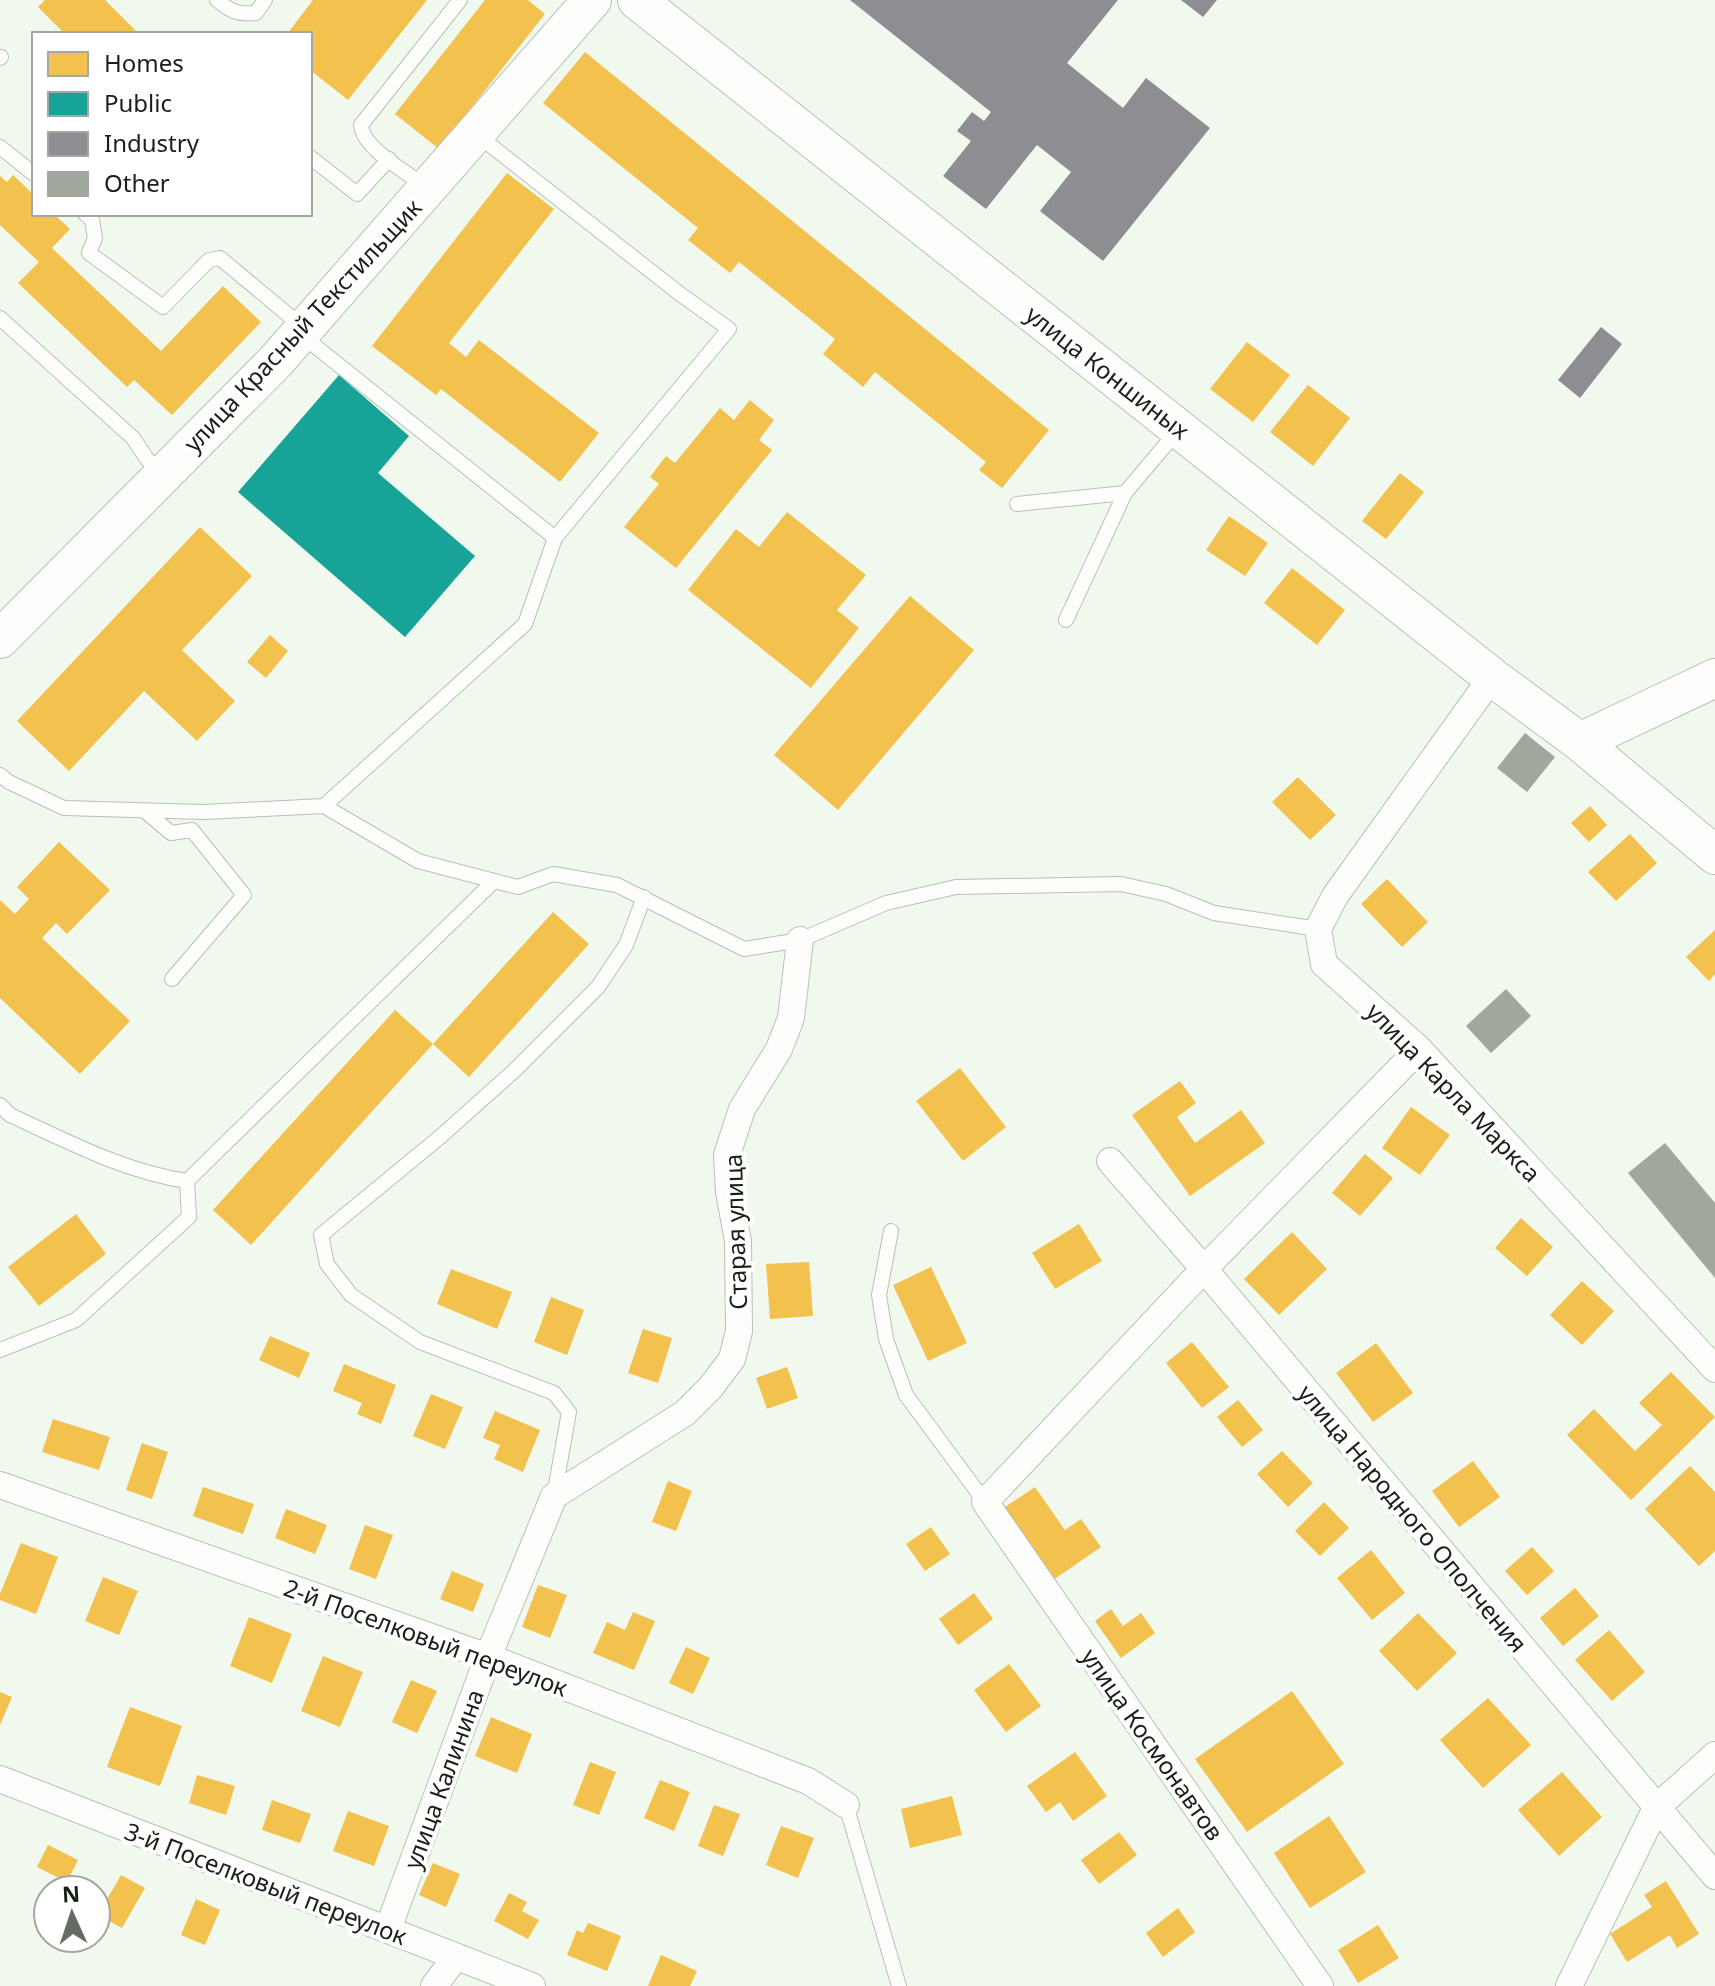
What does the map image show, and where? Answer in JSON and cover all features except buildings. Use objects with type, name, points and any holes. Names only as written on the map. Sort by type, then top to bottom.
[{"type":"main road","name":"улица Красный Текстильщик","points":[[0,639],[302,331],[592,0]]},
{"type":"main road","name":"улица Коншиных","points":[[637,0],[1492,677],[1580,742],[1715,855]]},
{"type":"main road","points":[[1580,742],[1715,678]]},
{"type":"street","points":[[1318,929],[1335,896],[1492,677]]},
{"type":"street","name":"улица Карла Маркса","points":[[1318,929],[1324,964],[1419,1049],[1715,1369]]},
{"type":"street","name":"Старая улица","points":[[554,1496],[685,1413],[711,1387],[732,1359],[739,1331],[738,1241],[729,1192],[727,1155],[742,1109],[779,1049],[791,1018],[800,940]]},
{"type":"street","points":[[985,1502],[1204,1269],[1419,1049]]},
{"type":"street","name":"улица Народного Ополчения","points":[[1110,1161],[1715,1876]]},
{"type":"street","name":"2-й Поселковый переулок","points":[[0,1485],[488,1657],[808,1781],[846,1805]]},
{"type":"street","name":"улица Калинина","points":[[388,1929],[488,1657],[554,1496]]},
{"type":"street","name":"улица Космонавтов","points":[[985,1502],[1320,1986]]},
{"type":"street","points":[[1569,1986],[1656,1808],[1715,1755]]},
{"type":"street","name":"3-й Поселковый переулок","points":[[0,1779],[532,1986]]},
{"type":"street","points":[[434,1986],[455,1958]]},
{"type":"lane","points":[[217,0],[229,10],[242,14],[256,13],[265,0]]},
{"type":"lane","points":[[428,188],[361,135],[361,125],[460,0]]},
{"type":"lane","points":[[324,806],[525,624],[555,538],[729,329],[475,133]]},
{"type":"lane","points":[[0,147],[32,172]]},
{"type":"lane","points":[[312,159],[357,194],[389,159]]},
{"type":"lane","points":[[87,216],[92,220],[95,238],[89,253],[163,307],[209,260],[220,258],[302,331],[555,538]]},
{"type":"lane","points":[[0,318],[133,438],[162,475]]},
{"type":"lane","points":[[1066,620],[1125,493],[1179,429]]},
{"type":"lane","points":[[1017,504],[1125,493]]},
{"type":"lane","points":[[0,775],[64,808],[203,812],[324,806],[418,861],[518,887],[553,874],[617,885],[744,949],[800,940],[886,903],[956,887],[1121,884],[1166,894],[1214,913],[1318,929]]},
{"type":"lane","points":[[146,812],[171,833],[192,830],[244,895],[172,979]]},
{"type":"lane","points":[[0,1350],[76,1320],[178,1228],[189,1217],[187,1181],[494,881]]},
{"type":"lane","points":[[554,1496],[569,1412],[554,1393],[420,1342],[351,1295],[327,1264],[321,1235],[440,1137],[598,987],[626,945],[644,897]]},
{"type":"lane","points":[[0,1105],[10,1115],[96,1154],[161,1177],[187,1181]]},
{"type":"lane","points":[[891,1231],[879,1295],[886,1339],[906,1395],[985,1502]]},
{"type":"lane","points":[[846,1805],[899,1986]]}]
